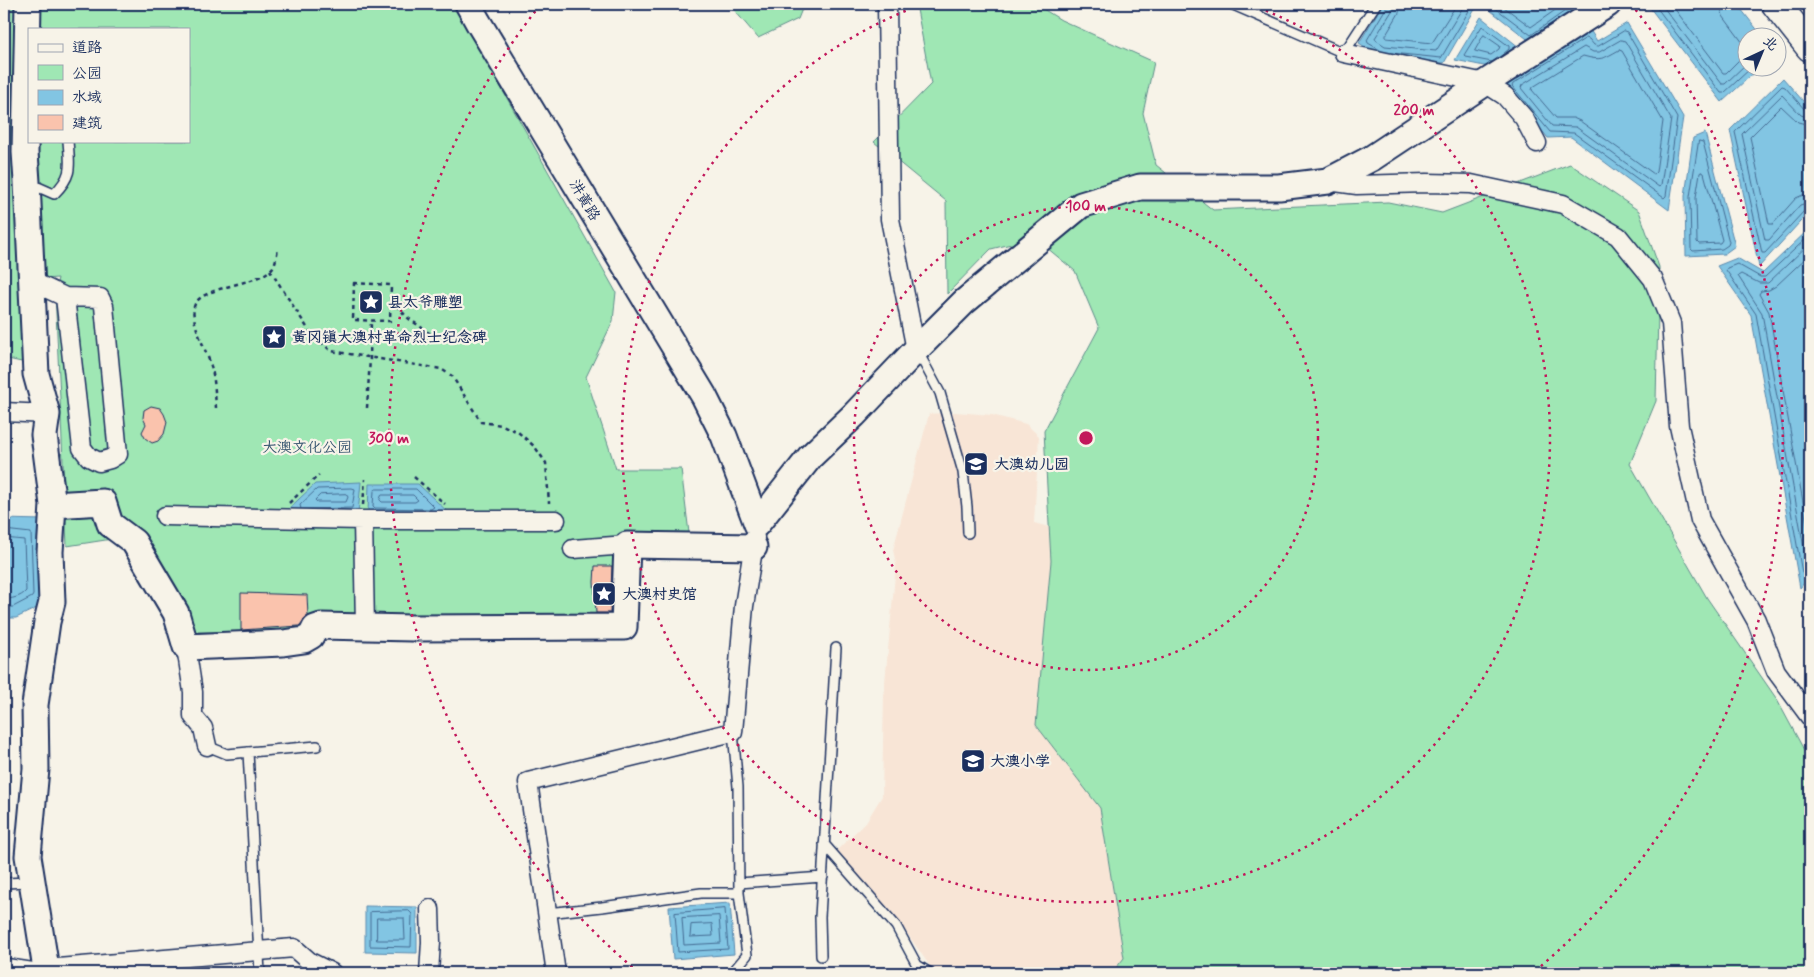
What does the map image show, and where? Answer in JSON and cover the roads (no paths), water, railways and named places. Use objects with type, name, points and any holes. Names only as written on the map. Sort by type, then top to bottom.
[{"type":"highway","points":[[1776,4],[1810,47]]},
{"type":"street","points":[[28,4],[25,152],[36,374],[47,414],[44,435],[52,504],[50,552],[52,602],[47,622],[36,705],[36,769],[28,856],[45,971],[294,948],[310,962],[332,973]]},
{"type":"street","name":"汫黄路","points":[[468,4],[704,396],[724,436],[755,536]]},
{"type":"street","points":[[887,4],[890,219],[916,350]]},
{"type":"street","points":[[1328,181],[1372,158],[1608,4]]},
{"type":"street","points":[[1344,53],[1485,83],[1505,96],[1524,118],[1537,143]]},
{"type":"street","points":[[556,973],[528,782],[733,732],[744,606],[755,536],[810,457],[854,415],[964,302],[1081,205],[1140,187],[1279,187],[1328,181],[1357,185],[1471,184],[1563,204],[1618,236],[1653,280],[1671,323],[1679,426],[1700,520],[1756,620],[1776,671],[1810,717]]},
{"type":"street","points":[[32,281],[65,297],[100,298],[104,306],[118,454],[110,459],[99,462],[89,457],[82,448],[65,297]]},
{"type":"street","points":[[4,412],[47,414]]},
{"type":"street","points":[[52,504],[103,502],[110,524],[134,542],[176,613],[186,647],[193,692],[193,716],[203,728],[207,746]]},
{"type":"street","points":[[165,516],[363,520],[553,520]]},
{"type":"street","points":[[363,520],[365,627]]},
{"type":"street","points":[[572,549],[755,536]]},
{"type":"street","points":[[186,647],[283,643],[304,640],[311,636],[315,628],[321,626],[624,628],[627,545]]},
{"type":"street","points":[[429,973],[431,942],[430,909]]},
{"type":"lane","points":[[1231,4],[1344,53],[1376,4]]},
{"type":"lane","points":[[27,182],[54,194],[67,178],[70,166],[68,142]]},
{"type":"lane","points":[[916,350],[940,393],[963,472],[968,533]]},
{"type":"lane","points":[[821,956],[820,917],[836,648]]},
{"type":"lane","points":[[732,973],[746,955],[739,893],[738,787],[733,732]]},
{"type":"lane","points":[[207,746],[227,754],[316,746]]},
{"type":"lane","points":[[248,752],[260,973]]},
{"type":"lane","points":[[824,844],[896,926],[917,965],[930,973]]},
{"type":"lane","points":[[4,883],[30,883],[31,877]]},
{"type":"lane","points":[[739,883],[823,877]]},
{"type":"lane","points":[[547,912],[602,907],[702,893],[739,893]]},
{"type":"lane","points":[[4,963],[45,971]]},
{"type":"water","points":[[1383,4],[1478,4],[1444,63],[1381,57],[1359,43]]},
{"type":"water","points":[[1489,4],[1583,4],[1531,42],[1486,7]]},
{"type":"water","points":[[1647,4],[1737,4],[1756,28],[1736,28],[1736,78],[1748,78],[1722,102]]},
{"type":"water","points":[[1481,17],[1519,47],[1494,68],[1455,60]]},
{"type":"water","points":[[1627,23],[1683,117],[1669,210],[1571,137],[1548,138],[1503,84],[1590,30],[1597,41]]},
{"type":"water","points":[[1783,78],[1810,109],[1810,211],[1759,267],[1730,130]]},
{"type":"water","points":[[1705,133],[1735,246],[1724,254],[1686,256],[1685,196],[1693,138]]},
{"type":"water","points":[[1810,228],[1810,576],[1800,588],[1751,315],[1717,266],[1737,258],[1763,273]]},
{"type":"water","points":[[361,482],[358,513],[283,514],[315,484]]},
{"type":"water","points":[[369,484],[418,484],[450,514],[368,513]]},
{"type":"water","points":[[4,519],[42,520],[45,604],[16,618],[4,618]]},
{"type":"water","points":[[730,903],[734,954],[673,959],[669,907]]},
{"type":"water","points":[[365,906],[417,907],[417,953],[365,952]]},
{"type":"place","name":"县太爷雕塑","points":[[371,302]]},
{"type":"place","name":"黄冈镇大澳村革命烈士纪念碑","points":[[274,337]]},
{"type":"place","name":"大澳幼儿园","points":[[976,464]]},
{"type":"place","name":"大澳村史馆","points":[[604,594]]},
{"type":"place","name":"大澳小学","points":[[973,761]]},
{"type":"park label","name":"大澳文化公园","points":[[307,447]]}]
